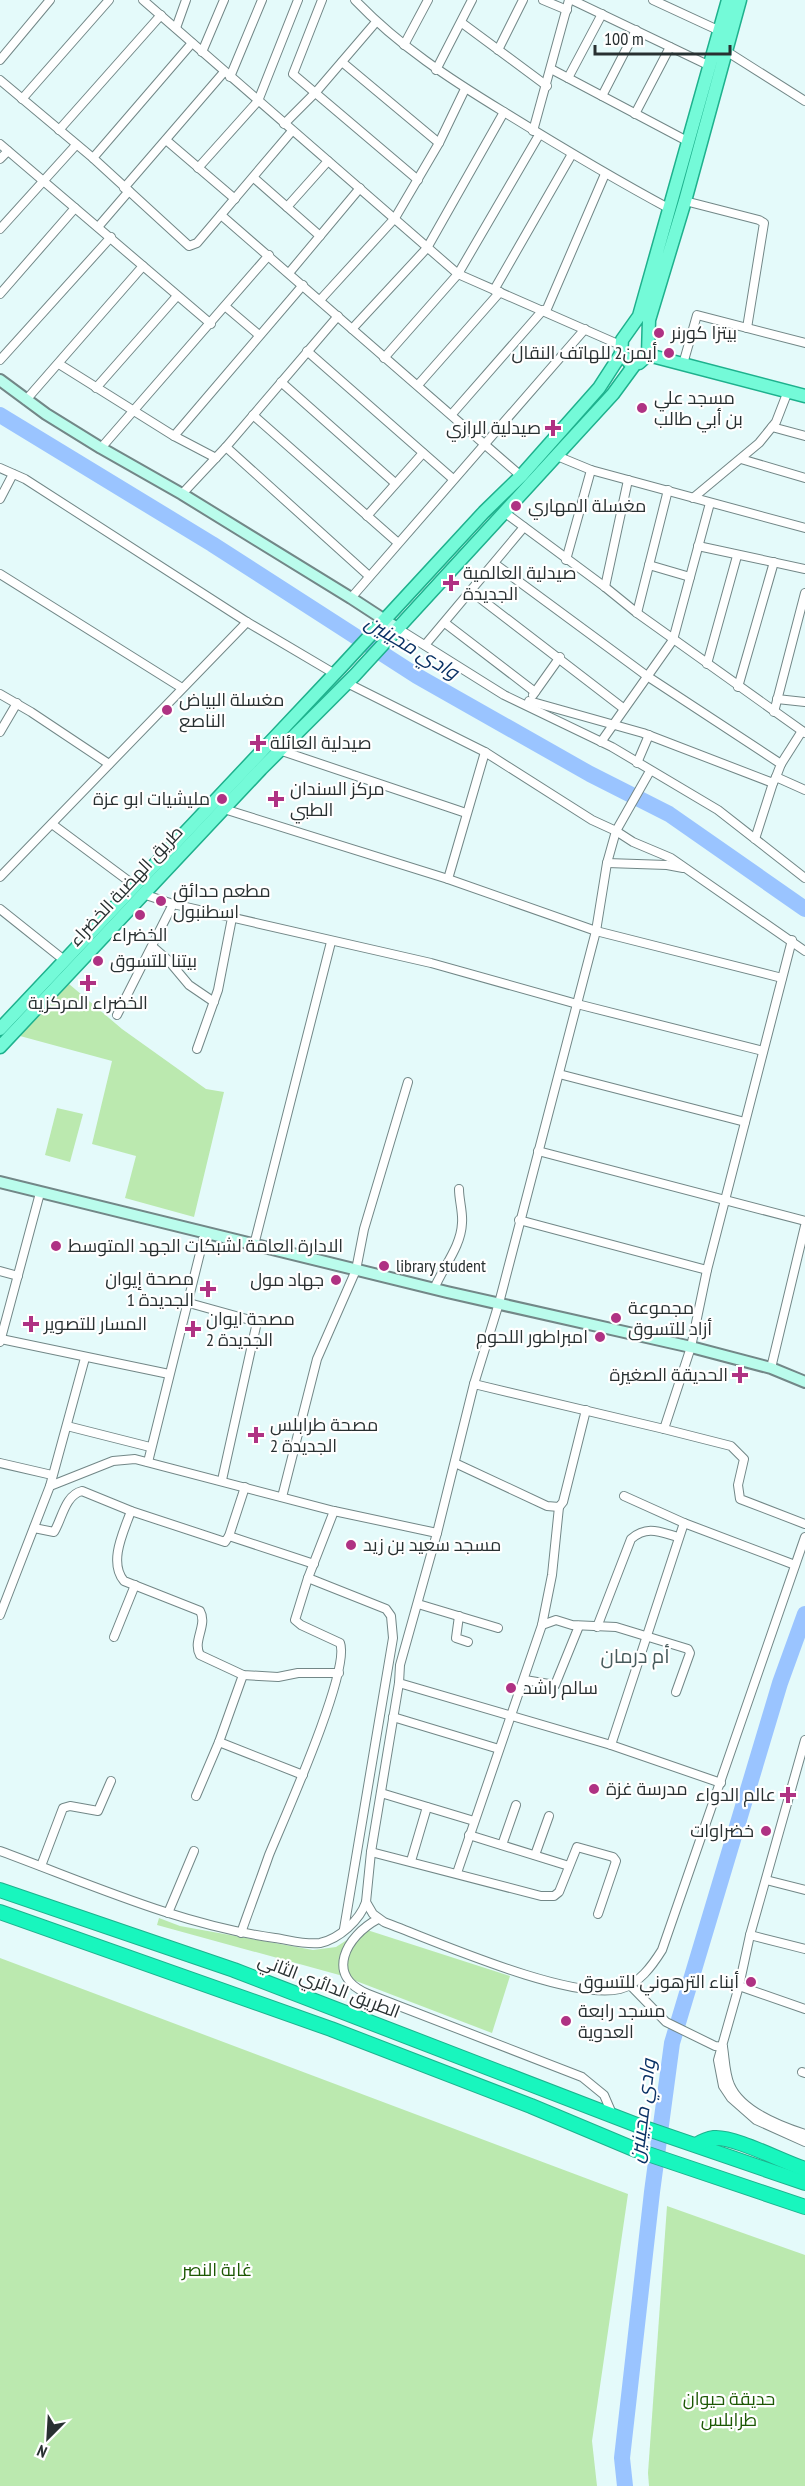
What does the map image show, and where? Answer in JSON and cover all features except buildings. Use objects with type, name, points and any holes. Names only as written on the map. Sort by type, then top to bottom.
[{"type":"highway","name":"الطريق الدائري الثاني","points":[[0,1890],[234,1970],[642,2127],[692,2144]]},
{"type":"highway","points":[[0,1912],[331,2029],[531,2106],[636,2150],[805,2207]]},
{"type":"highway","points":[[692,2144],[720,2138],[805,2169]]},
{"type":"highway","points":[[692,2144],[805,2183]]},
{"type":"main road","name":"طريق الهضبة الخضراء","points":[[0,1047],[138,890],[256,765],[338,670],[484,512],[521,476],[599,387],[639,316],[728,0]]},
{"type":"main road","points":[[740,0],[685,201],[649,320],[648,350],[642,361],[635,364],[626,361],[622,345],[640,335],[648,350],[683,364],[805,396]]},
{"type":"main road","name":"طريق الهضبة الخضراء","points":[[0,1029],[64,960],[224,809],[256,765],[279,750],[351,679],[613,394],[635,364]]},
{"type":"street","points":[[0,60],[50,0]]},
{"type":"street","points":[[22,99],[110,0]]},
{"type":"street","points":[[176,28],[186,0]]},
{"type":"street","points":[[202,52],[224,0]]},
{"type":"street","points":[[98,226],[166,140],[227,74],[262,0]]},
{"type":"street","points":[[198,168],[258,101],[298,0]]},
{"type":"street","points":[[322,0],[292,70],[294,76],[316,92],[418,180]]},
{"type":"street","points":[[355,0],[376,22],[436,70],[605,174],[670,209]]},
{"type":"street","points":[[404,45],[428,0]]},
{"type":"street","points":[[436,70],[472,0]]},
{"type":"street","points":[[498,50],[523,0]]},
{"type":"street","points":[[543,0],[567,10]]},
{"type":"street","points":[[384,358],[458,274],[536,133],[571,0],[710,66]]},
{"type":"street","points":[[653,0],[720,31]]},
{"type":"street","points":[[146,1],[458,274],[622,345]]},
{"type":"street","points":[[568,78],[602,14]]},
{"type":"street","points":[[59,130],[161,15]]},
{"type":"street","points":[[284,124],[316,92],[376,22]]},
{"type":"street","points":[[462,23],[547,86]]},
{"type":"street","points":[[602,96],[636,30]]},
{"type":"street","points":[[93,158],[192,43]]},
{"type":"street","points":[[635,114],[670,47]]},
{"type":"street","points":[[726,51],[805,101]]},
{"type":"street","points":[[342,62],[440,143]]},
{"type":"street","points":[[551,69],[689,142]]},
{"type":"street","points":[[0,80],[93,158],[189,246],[197,243],[292,131]]},
{"type":"street","points":[[321,299],[395,218],[440,143],[465,89]]},
{"type":"street","points":[[352,329],[427,248],[504,112]]},
{"type":"street","points":[[166,140],[235,199]]},
{"type":"street","points":[[0,144],[211,324]]},
{"type":"street","points":[[0,229],[76,145]]},
{"type":"street","points":[[0,159],[8,151]]},
{"type":"street","points":[[418,385],[497,291],[572,154]]},
{"type":"street","points":[[287,207],[328,161]]},
{"type":"street","points":[[452,414],[545,310],[605,174]]},
{"type":"street","points":[[254,178],[320,236]]},
{"type":"street","points":[[290,273],[360,188]]},
{"type":"street","points":[[685,201],[764,223],[747,328]]},
{"type":"street","points":[[0,294],[75,208]]},
{"type":"street","points":[[222,215],[321,299],[384,358],[452,414],[521,476]]},
{"type":"street","points":[[0,360],[111,237]]},
{"type":"street","points":[[101,448],[269,255]]},
{"type":"street","points":[[26,400],[143,266]]},
{"type":"street","points":[[174,436],[303,285]]},
{"type":"street","points":[[96,388],[177,296]]},
{"type":"street","points":[[226,307],[260,335]]},
{"type":"street","points":[[683,364],[697,315],[805,343]]},
{"type":"street","points":[[182,494],[226,447],[338,316]]},
{"type":"street","points":[[351,597],[585,329]]},
{"type":"street","points":[[307,351],[453,479]]},
{"type":"street","points":[[59,364],[174,436],[216,458]]},
{"type":"street","points":[[0,380],[26,400],[101,448],[182,494],[351,597],[395,630],[425,645],[481,682],[601,742],[717,810],[805,878]]},
{"type":"street","points":[[282,381],[395,483]]},
{"type":"street","points":[[693,498],[741,459],[772,427],[788,391]]},
{"type":"street","points":[[253,414],[397,542]]},
{"type":"street","points":[[772,427],[805,436]]},
{"type":"street","points":[[226,447],[369,576]]},
{"type":"street","points":[[367,516],[423,453]]},
{"type":"street","points":[[557,456],[591,470],[805,528]]},
{"type":"street","points":[[741,459],[805,478]]},
{"type":"street","points":[[0,468],[25,479],[247,621],[338,670]]},
{"type":"street","points":[[566,560],[591,470]]},
{"type":"street","points":[[0,499],[13,474]]},
{"type":"street","points":[[605,587],[628,480]]},
{"type":"street","points":[[637,613],[668,490]]},
{"type":"street","points":[[601,742],[674,640],[710,503]]},
{"type":"street","points":[[504,512],[637,613],[804,732],[781,764],[755,839]]},
{"type":"street","points":[[425,645],[524,527]]},
{"type":"street","points":[[698,546],[805,569]]},
{"type":"street","points":[[707,664],[737,556]]},
{"type":"street","points":[[738,687],[774,562]]},
{"type":"street","points":[[495,564],[647,676],[781,764]]},
{"type":"street","points":[[649,565],[690,577]]},
{"type":"street","points":[[0,574],[182,688]]},
{"type":"street","points":[[471,592],[560,657],[624,708]]},
{"type":"street","points":[[774,712],[805,593]]},
{"type":"street","points":[[0,877],[247,621]]},
{"type":"street","points":[[445,623],[535,692]]},
{"type":"street","points":[[527,703],[560,657]]},
{"type":"street","points":[[351,679],[485,752],[592,820],[633,842],[671,858],[805,951]]},
{"type":"street","points":[[0,694],[109,764]]},
{"type":"street","points":[[777,699],[805,702]]},
{"type":"street","points":[[527,703],[649,735],[805,790]]},
{"type":"street","points":[[0,732],[17,704]]},
{"type":"street","points":[[637,763],[649,735]]},
{"type":"street","points":[[279,750],[466,813]]},
{"type":"street","points":[[448,879],[485,752]]},
{"type":"street","points":[[0,1851],[168,1913],[241,1933],[314,1943],[332,1939],[359,1917],[366,1902],[371,1852],[400,1665],[437,1533],[474,1384],[499,1303],[596,931],[607,863],[616,831],[650,771]]},
{"type":"street","points":[[224,809],[448,879],[596,931],[782,978]]},
{"type":"street","points":[[52,824],[138,890],[173,903],[331,942],[431,963],[577,1004],[763,1051]]},
{"type":"street","points":[[607,863],[667,865],[687,869]]},
{"type":"street","points":[[117,1016],[173,903]]},
{"type":"street","points":[[0,909],[64,960]]},
{"type":"street","points":[[197,1049],[214,1002],[232,918]]},
{"type":"street","points":[[664,1429],[691,1347],[707,1270],[792,940]]},
{"type":"street","points":[[254,1245],[331,942]]},
{"type":"street","points":[[153,947],[168,960],[189,985],[214,1002]]},
{"type":"street","points":[[559,1074],[745,1122]]},
{"type":"street","points":[[282,1497],[317,1359],[356,1270],[364,1229],[408,1082]]},
{"type":"street","points":[[538,1151],[805,1221]]},
{"type":"street","points":[[0,1182],[434,1289],[691,1347],[771,1368],[805,1382]]},
{"type":"street","points":[[434,1289],[458,1244],[461,1233],[463,1220],[459,1189]]},
{"type":"street","points":[[40,1193],[1,1341],[170,1374]]},
{"type":"street","points":[[519,1220],[707,1270]]},
{"type":"street","points":[[771,1368],[805,1226]]},
{"type":"street","points":[[148,1462],[205,1233]]},
{"type":"street","points":[[0,1271],[18,1276]]},
{"type":"street","points":[[189,1303],[257,1322],[222,1480]]},
{"type":"street","points":[[0,1615],[50,1486],[85,1358]]},
{"type":"street","points":[[474,1384],[731,1446],[744,1459],[738,1485],[740,1499],[805,1524]]},
{"type":"street","points":[[457,1873],[542,1625],[552,1575],[559,1507],[563,1502],[586,1410]]},
{"type":"street","points":[[67,1426],[150,1447]]},
{"type":"street","points":[[50,1486],[124,1458],[437,1533]]},
{"type":"street","points":[[0,1463],[52,1475]]},
{"type":"street","points":[[455,1463],[547,1506],[559,1507]]},
{"type":"street","points":[[34,1528],[54,1532],[70,1499],[79,1492],[222,1542],[230,1536],[245,1488]]},
{"type":"street","points":[[624,1496],[684,1523],[795,1565]]},
{"type":"street","points":[[241,1933],[270,1854],[303,1775],[339,1673],[342,1649],[340,1643],[301,1625],[296,1620],[308,1578],[334,1510]]},
{"type":"street","points":[[131,1511],[123,1532],[117,1566],[120,1575],[124,1581],[200,1611],[202,1616],[197,1646],[201,1655],[243,1675],[278,1677],[298,1673],[339,1673]]},
{"type":"street","points":[[611,1745],[684,1523]]},
{"type":"street","points":[[597,1627],[631,1539],[648,1529],[678,1537]]},
{"type":"street","points":[[230,1536],[314,1564]]},
{"type":"street","points":[[366,1902],[378,1919],[531,1977],[598,1990],[620,1989],[652,1967],[662,1950],[805,1537]]},
{"type":"street","points":[[308,1578],[386,1609],[391,1616],[393,1638],[344,1929]]},
{"type":"street","points":[[114,1637],[135,1585]]},
{"type":"street","points":[[418,1604],[498,1628]]},
{"type":"street","points":[[459,1616],[456,1638],[468,1642]]},
{"type":"street","points":[[542,1625],[556,1620],[579,1626],[616,1627],[688,1649],[690,1653],[676,1692]]},
{"type":"street","points":[[525,1680],[555,1685],[579,1626]]},
{"type":"street","points":[[196,1796],[219,1742],[243,1675]]},
{"type":"street","points":[[399,1683],[611,1745],[721,1784]]},
{"type":"street","points":[[393,1717],[500,1749]]},
{"type":"street","points":[[805,1740],[803,1754],[750,1935],[739,1986],[718,2060],[719,2073],[731,2098],[756,2120],[805,2142]]},
{"type":"street","points":[[219,1742],[303,1775]]},
{"type":"street","points":[[41,1866],[63,1808],[70,1806],[98,1811],[111,1781]]},
{"type":"street","points":[[381,1793],[474,1821]]},
{"type":"street","points":[[502,1845],[516,1805]]},
{"type":"street","points":[[411,1861],[427,1807]]},
{"type":"street","points":[[535,1855],[549,1816]]},
{"type":"street","points":[[469,1835],[569,1866]]},
{"type":"street","points":[[371,1852],[541,1896],[554,1896],[560,1892],[577,1846],[580,1846],[615,1859],[615,1867],[598,1914]]},
{"type":"street","points":[[168,1913],[194,1851]]},
{"type":"street","points":[[766,1880],[805,1889]]},
{"type":"street","points":[[378,1919],[358,1932],[344,1959],[347,1980],[355,1988],[367,1998],[582,2077],[604,2095],[613,2115]]},
{"type":"street","points":[[750,1935],[805,1949]]},
{"type":"street","points":[[629,1984],[666,2022],[714,2046],[723,2047]]},
{"type":"street","points":[[739,1986],[805,2009]]},
{"type":"street","points":[[723,2047],[730,2085],[739,2098],[768,2118],[805,2134]]},
{"type":"green space","points":[[69,984],[122,1029],[206,1089],[224,1092],[194,1217],[125,1198],[136,1156],[92,1144],[112,1061],[20,1036]]},
{"type":"green space","points":[[57,1108],[83,1114],[70,1162],[45,1155]]},
{"type":"green space","points":[[159,1918],[180,1926],[313,1950],[336,1947],[364,1929],[510,1976],[492,2033],[343,1976],[157,1925]]},
{"type":"green space","name":"غابة النصر","points":[[0,1958],[628,2194],[592,2441],[597,2486],[0,2486]]},
{"type":"green space","name":"حديقة حيوان طرابلس","points":[[667,2206],[805,2255],[805,2486],[649,2486],[648,2473]]},
{"type":"waterway","name":"وادي مجينين","points":[[0,415],[212,544],[417,676],[590,774],[669,814],[805,909]]},
{"type":"waterway","name":"وادي مجينين","points":[[625,2486],[622,2458],[652,2192],[672,2043],[780,1683],[805,1614]]},
{"type":"place","name":"بيتزا كورنر","points":[[659,333]]},
{"type":"place","name":"أيمن2 للهاتف النقال","points":[[669,353]]},
{"type":"place","name":"مسجد علي بن أبي طالب","points":[[642,408]]},
{"type":"place","name":"صيدلية الرازي","points":[[553,428]]},
{"type":"place","name":"مغسلة المهاري","points":[[516,506]]},
{"type":"place","name":"صيدلية العالمية الجديدة","points":[[451,583]]},
{"type":"place","name":"مغسلة البياض الناصع","points":[[167,710]]},
{"type":"place","name":"صيدلية العائلة","points":[[258,743]]},
{"type":"place","name":"مليشيات ابو عزة","points":[[222,799]]},
{"type":"place","name":"مركز السندان الطبي","points":[[276,799]]},
{"type":"place","name":"مطعم حدائق اسطنبول","points":[[161,901]]},
{"type":"place","name":"الخضراء","points":[[140,915]]},
{"type":"place","name":"بيتنا للتسوق","points":[[98,961]]},
{"type":"place","name":"الخضراء المركزية","points":[[88,983]]},
{"type":"place","name":"الادارة العامة لشبكات الجهد المتوسط","points":[[56,1246]]},
{"type":"place","name":"library student","points":[[384,1266]]},
{"type":"place","name":"جهاد مول","points":[[336,1280]]},
{"type":"place","name":"مصحة إيوان الجديدة 1","points":[[208,1289]]},
{"type":"place","name":"مجموعة أزاد للتسوق","points":[[616,1318]]},
{"type":"place","name":"المسار للتصوير","points":[[31,1324]]},
{"type":"place","name":"مصحة ايوان الجديدة 2","points":[[193,1329]]},
{"type":"place","name":"امبراطور اللحوم","points":[[600,1337]]},
{"type":"place","name":"الحديقة الصغيرة","points":[[740,1375]]},
{"type":"place","name":"مصحة طرابلس الجديدة 2","points":[[256,1435]]},
{"type":"place","name":"مسجد سعيد بن زيد","points":[[351,1545]]},
{"type":"place","name":"سالم راشد","points":[[511,1688]]},
{"type":"place","name":"مدرسة غزة","points":[[594,1789]]},
{"type":"place","name":"عالم الدواء","points":[[788,1795]]},
{"type":"place","name":"خضراوات","points":[[766,1831]]},
{"type":"place","name":"أبناء الترهوني للتسوق","points":[[751,1982]]},
{"type":"place","name":"مسجد رابعة العدوية","points":[[566,2021]]},
{"type":"district","name":"أم درمان","points":[[635,1656]]}]
